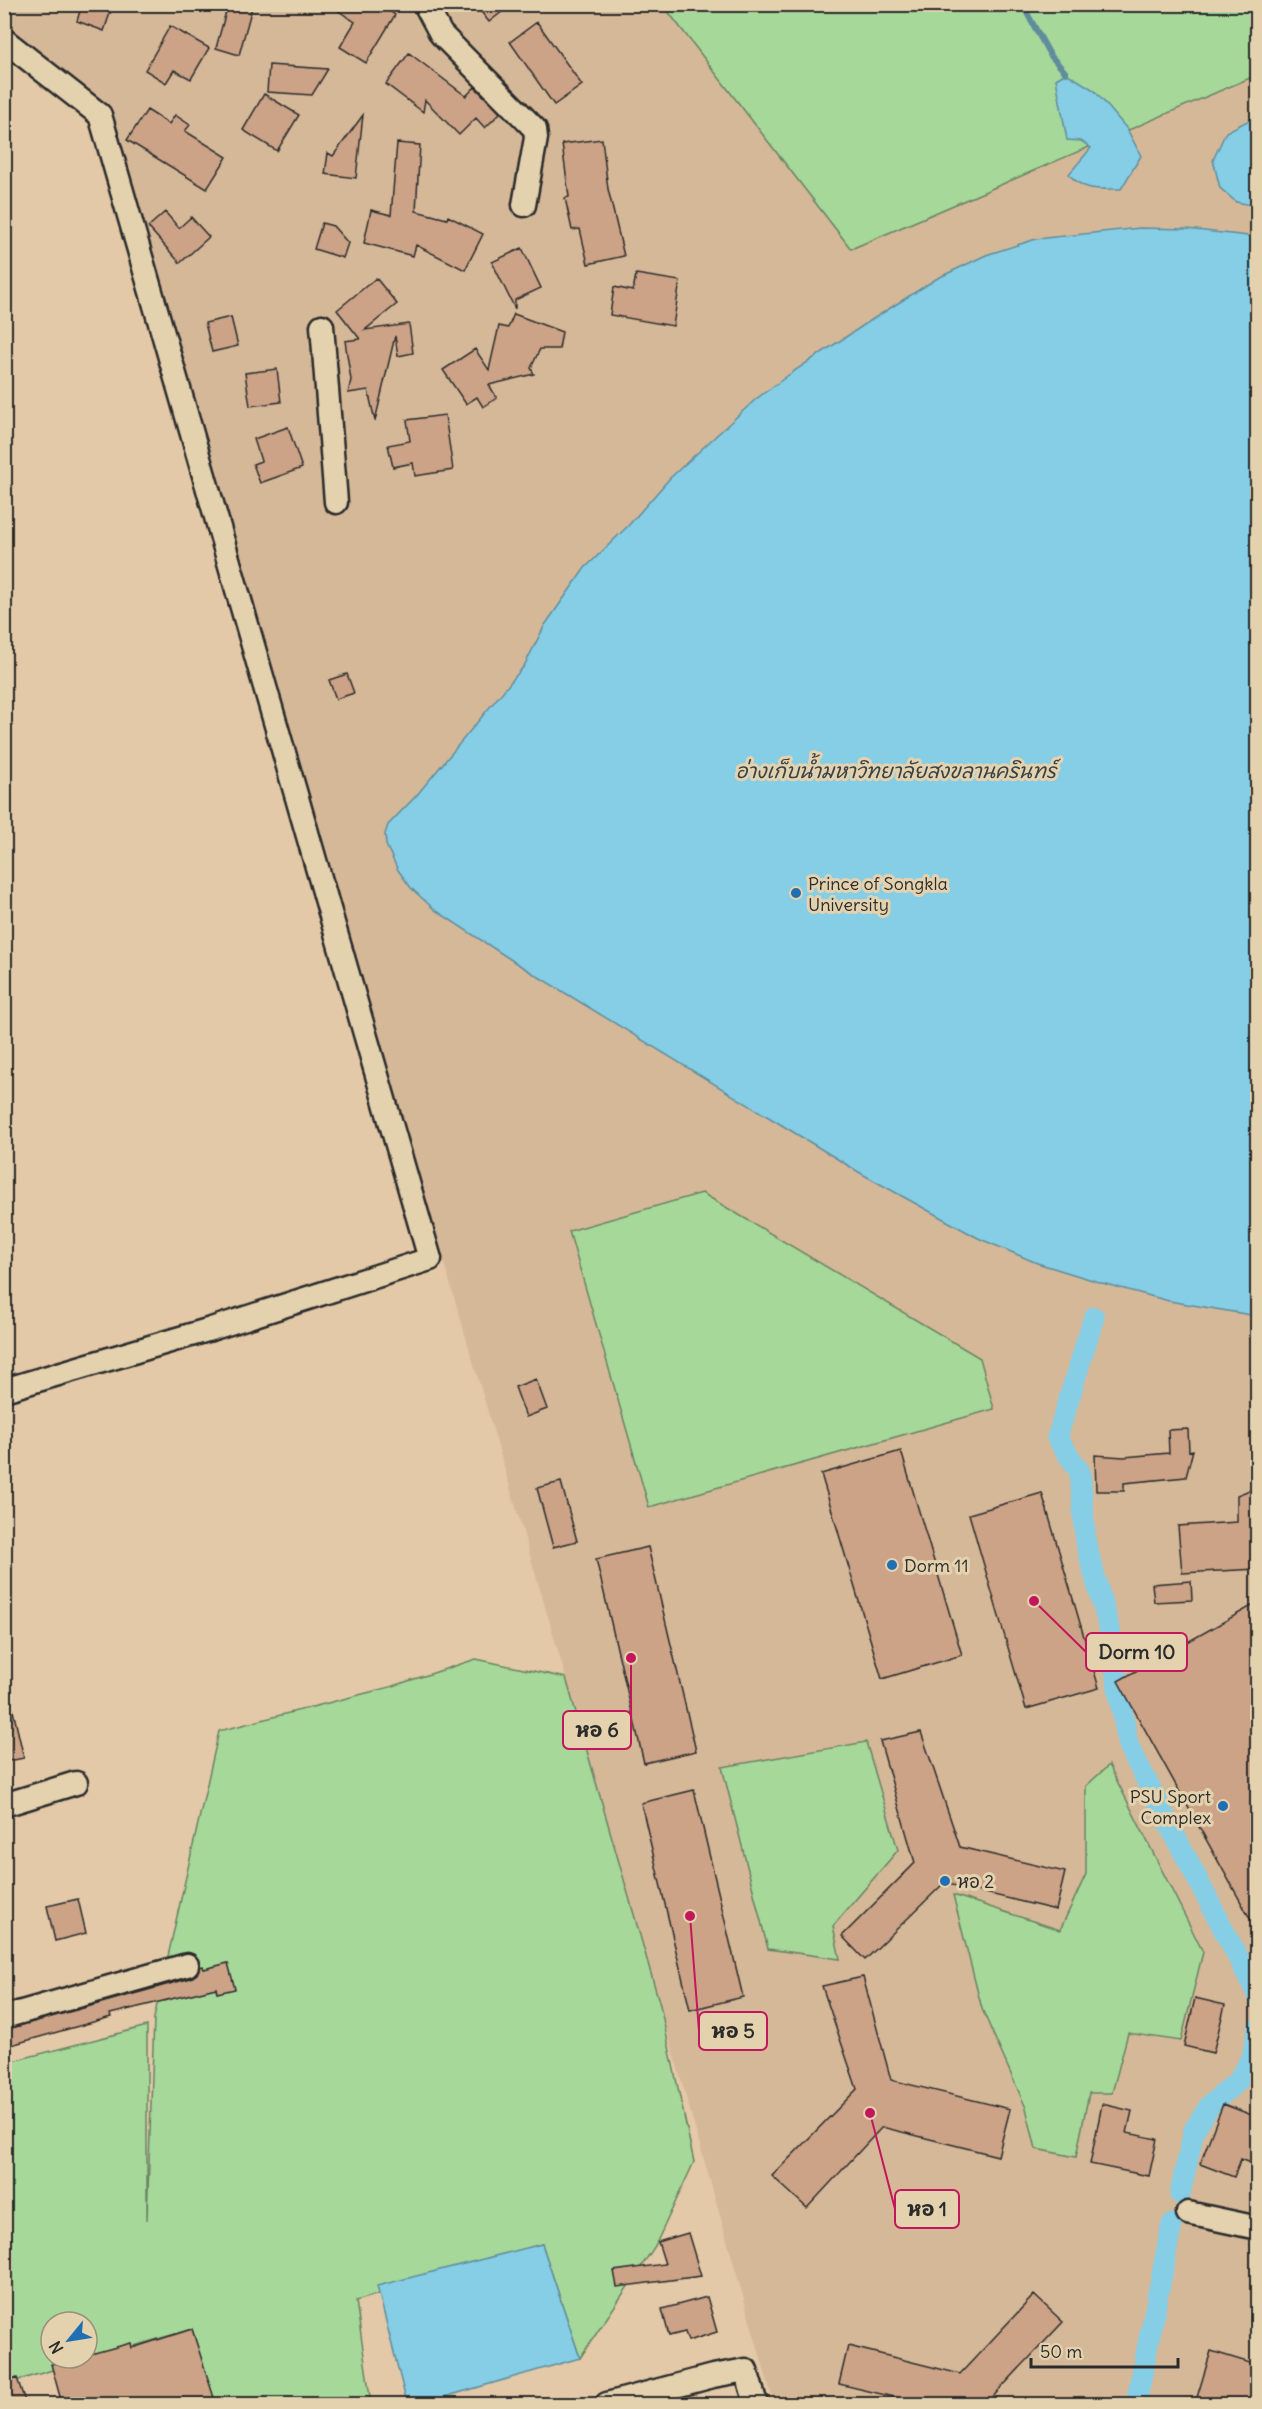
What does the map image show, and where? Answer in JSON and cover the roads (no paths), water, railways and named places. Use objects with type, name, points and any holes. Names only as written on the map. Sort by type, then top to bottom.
[{"type":"street","points":[[425,4],[441,34],[535,129],[536,138],[524,205]]},
{"type":"street","points":[[4,40],[100,115],[430,1259],[211,1329],[4,1390]]},
{"type":"street","points":[[322,326],[336,502]]},
{"type":"street","points":[[4,1804],[76,1783]]},
{"type":"street","points":[[4,2016],[188,1965]]},
{"type":"street","points":[[1188,2213],[1257,2228]]},
{"type":"street","points":[[607,2404],[713,2376],[747,2370],[756,2404]]},
{"type":"water","points":[[1066,73],[1094,90],[1127,129],[1141,156],[1121,189],[1086,187],[1069,174],[1091,148],[1081,141],[1067,140],[1056,79]]},
{"type":"water","points":[[1257,116],[1257,206],[1236,202],[1220,188],[1213,160],[1226,132]]},
{"type":"water","name":"อ่างเก็บน้ำมหาวิทยาลัยสงขลานครินทร์","points":[[1140,228],[1187,229],[1257,237],[1257,1316],[1169,1301],[1102,1283],[1037,1263],[978,1238],[862,1174],[516,963],[435,910],[411,888],[398,870],[386,845],[385,834],[388,825],[416,796],[524,666],[545,625],[585,568],[628,526],[670,478],[756,399],[794,371],[936,279],[986,255],[1036,239]]},
{"type":"water","points":[[542,2244],[580,2358],[420,2404],[407,2404],[377,2286]]},
{"type":"waterway","points":[[1022,4],[1050,55],[1066,73]]},
{"type":"waterway","points":[[1094,1317],[1057,1438],[1080,1472],[1086,1544],[1113,1642],[1113,1659],[1128,1745],[1258,1996]]},
{"type":"waterway","points":[[1180,2194],[1194,2130],[1210,2105],[1238,2081],[1252,2057],[1258,2028]]},
{"type":"waterway","points":[[1136,2404],[1172,2224]]},
{"type":"place","name":"Prince of Songkla University","points":[[796,893]]},
{"type":"place","name":"Dorm 11","points":[[892,1565]]},
{"type":"place","name":"Dorm 10","points":[[1034,1601]]},
{"type":"place","name":"หอ 6","points":[[631,1658]]},
{"type":"place","name":"PSU Sport Complex","points":[[1223,1806]]},
{"type":"place","name":"หอ 2","points":[[945,1881]]},
{"type":"place","name":"หอ 5","points":[[690,1916]]},
{"type":"place","name":"หอ 1","points":[[870,2113]]}]
